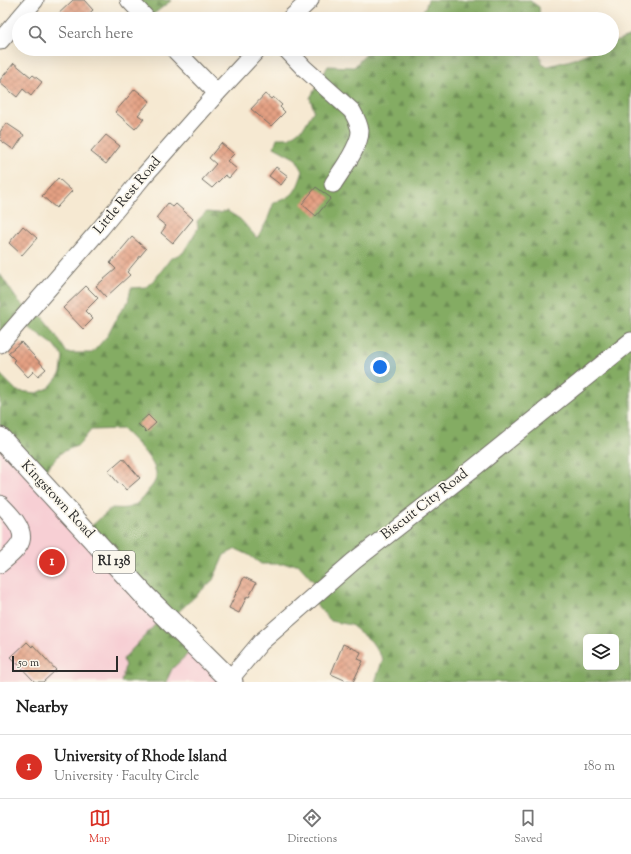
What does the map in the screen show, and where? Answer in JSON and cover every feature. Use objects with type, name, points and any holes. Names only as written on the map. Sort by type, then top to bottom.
[{"type":"main road","name":"Kingstown Road","points":[[0,438],[147,598],[231,681]]},
{"type":"street","points":[[25,12],[35,0]]},
{"type":"street","points":[[129,0],[140,12]]},
{"type":"street","points":[[297,12],[310,0]]},
{"type":"street","points":[[0,41],[12,27]]},
{"type":"street","points":[[181,56],[217,93]]},
{"type":"street","name":"Little Rest Road","points":[[0,344],[217,93],[251,56]]},
{"type":"street","points":[[293,56],[352,111],[358,120],[360,133],[356,147],[333,184]]},
{"type":"street","name":"Biscuit City Road","points":[[231,681],[261,642],[354,561],[631,341]]},
{"type":"street","points":[[0,504],[12,517],[20,531],[21,540],[15,550],[0,564]]},
{"type":"shaded area","points":[[0,439],[232,682],[0,682]]},
{"type":"green space","points":[[129,0],[172,0],[156,12],[140,12]]},
{"type":"green space","points":[[428,0],[531,0],[539,7],[539,12],[421,12],[425,8]]},
{"type":"green space","points":[[631,36],[631,682],[375,682],[383,659],[371,641],[351,625],[331,621],[313,601],[321,590],[298,564],[261,564],[249,555],[236,549],[224,555],[213,580],[177,613],[198,644],[172,669],[166,682],[121,682],[125,666],[123,659],[165,614],[88,529],[112,508],[130,507],[137,504],[155,481],[155,468],[145,453],[122,429],[91,430],[79,445],[62,452],[39,477],[0,435],[0,374],[17,391],[37,393],[49,388],[61,373],[63,357],[54,345],[22,322],[0,344],[0,274],[16,298],[29,311],[34,307],[52,329],[67,353],[92,353],[108,335],[120,312],[128,302],[131,288],[146,287],[156,278],[171,258],[183,253],[198,228],[197,221],[206,212],[219,213],[227,211],[240,219],[257,238],[267,221],[274,202],[287,198],[294,192],[303,171],[296,159],[274,147],[277,138],[289,138],[304,127],[314,110],[310,98],[328,66],[354,67],[364,56],[540,56],[543,65],[548,66],[581,56],[619,56],[619,40]]},
{"type":"building","points":[[73,0],[84,0],[93,10],[91,12],[60,12]]},
{"type":"building","points":[[14,63],[31,77],[33,75],[42,82],[31,96],[23,89],[17,97],[0,83],[0,80]]},
{"type":"building","points":[[135,89],[150,101],[138,115],[144,119],[135,129],[115,112]]},
{"type":"building","points":[[265,94],[271,99],[273,97],[282,105],[280,107],[285,112],[271,126],[251,109]]},
{"type":"building","points":[[6,123],[24,135],[14,150],[0,140],[0,132]]},
{"type":"building","points":[[106,135],[120,146],[106,164],[91,152]]},
{"type":"building","points":[[221,143],[234,154],[227,161],[237,169],[229,178],[225,175],[212,188],[202,180],[216,164],[209,158]]},
{"type":"building","points":[[276,167],[288,176],[281,185],[269,176]]},
{"type":"building","points":[[58,178],[72,191],[56,208],[42,196]]},
{"type":"building","points":[[316,187],[331,198],[316,216],[302,204]]},
{"type":"building","points":[[168,203],[173,207],[176,204],[193,219],[173,243],[161,233],[166,226],[156,218]]},
{"type":"building","points":[[23,226],[37,238],[22,255],[9,243]]},
{"type":"building","points":[[132,237],[146,249],[127,272],[130,275],[106,297],[96,286],[116,269],[110,263]]},
{"type":"building","points":[[86,286],[98,298],[85,311],[93,319],[83,329],[63,308]]},
{"type":"building","points":[[21,342],[46,369],[38,376],[34,371],[28,377],[13,361],[15,360],[8,353]]},
{"type":"building","points":[[148,415],[156,423],[146,432],[138,424]]},
{"type":"building","points":[[123,458],[140,478],[126,490],[108,471]]},
{"type":"building","points":[[244,577],[256,583],[249,597],[247,596],[239,613],[229,608]]},
{"type":"building","points":[[27,642],[32,647],[33,645],[56,670],[43,682],[35,682],[11,657]]},
{"type":"building","points":[[343,644],[361,652],[358,659],[363,661],[353,682],[349,682],[331,674]]},
{"type":"place","name":"University of Rhode Island","points":[[52,562]]}]
